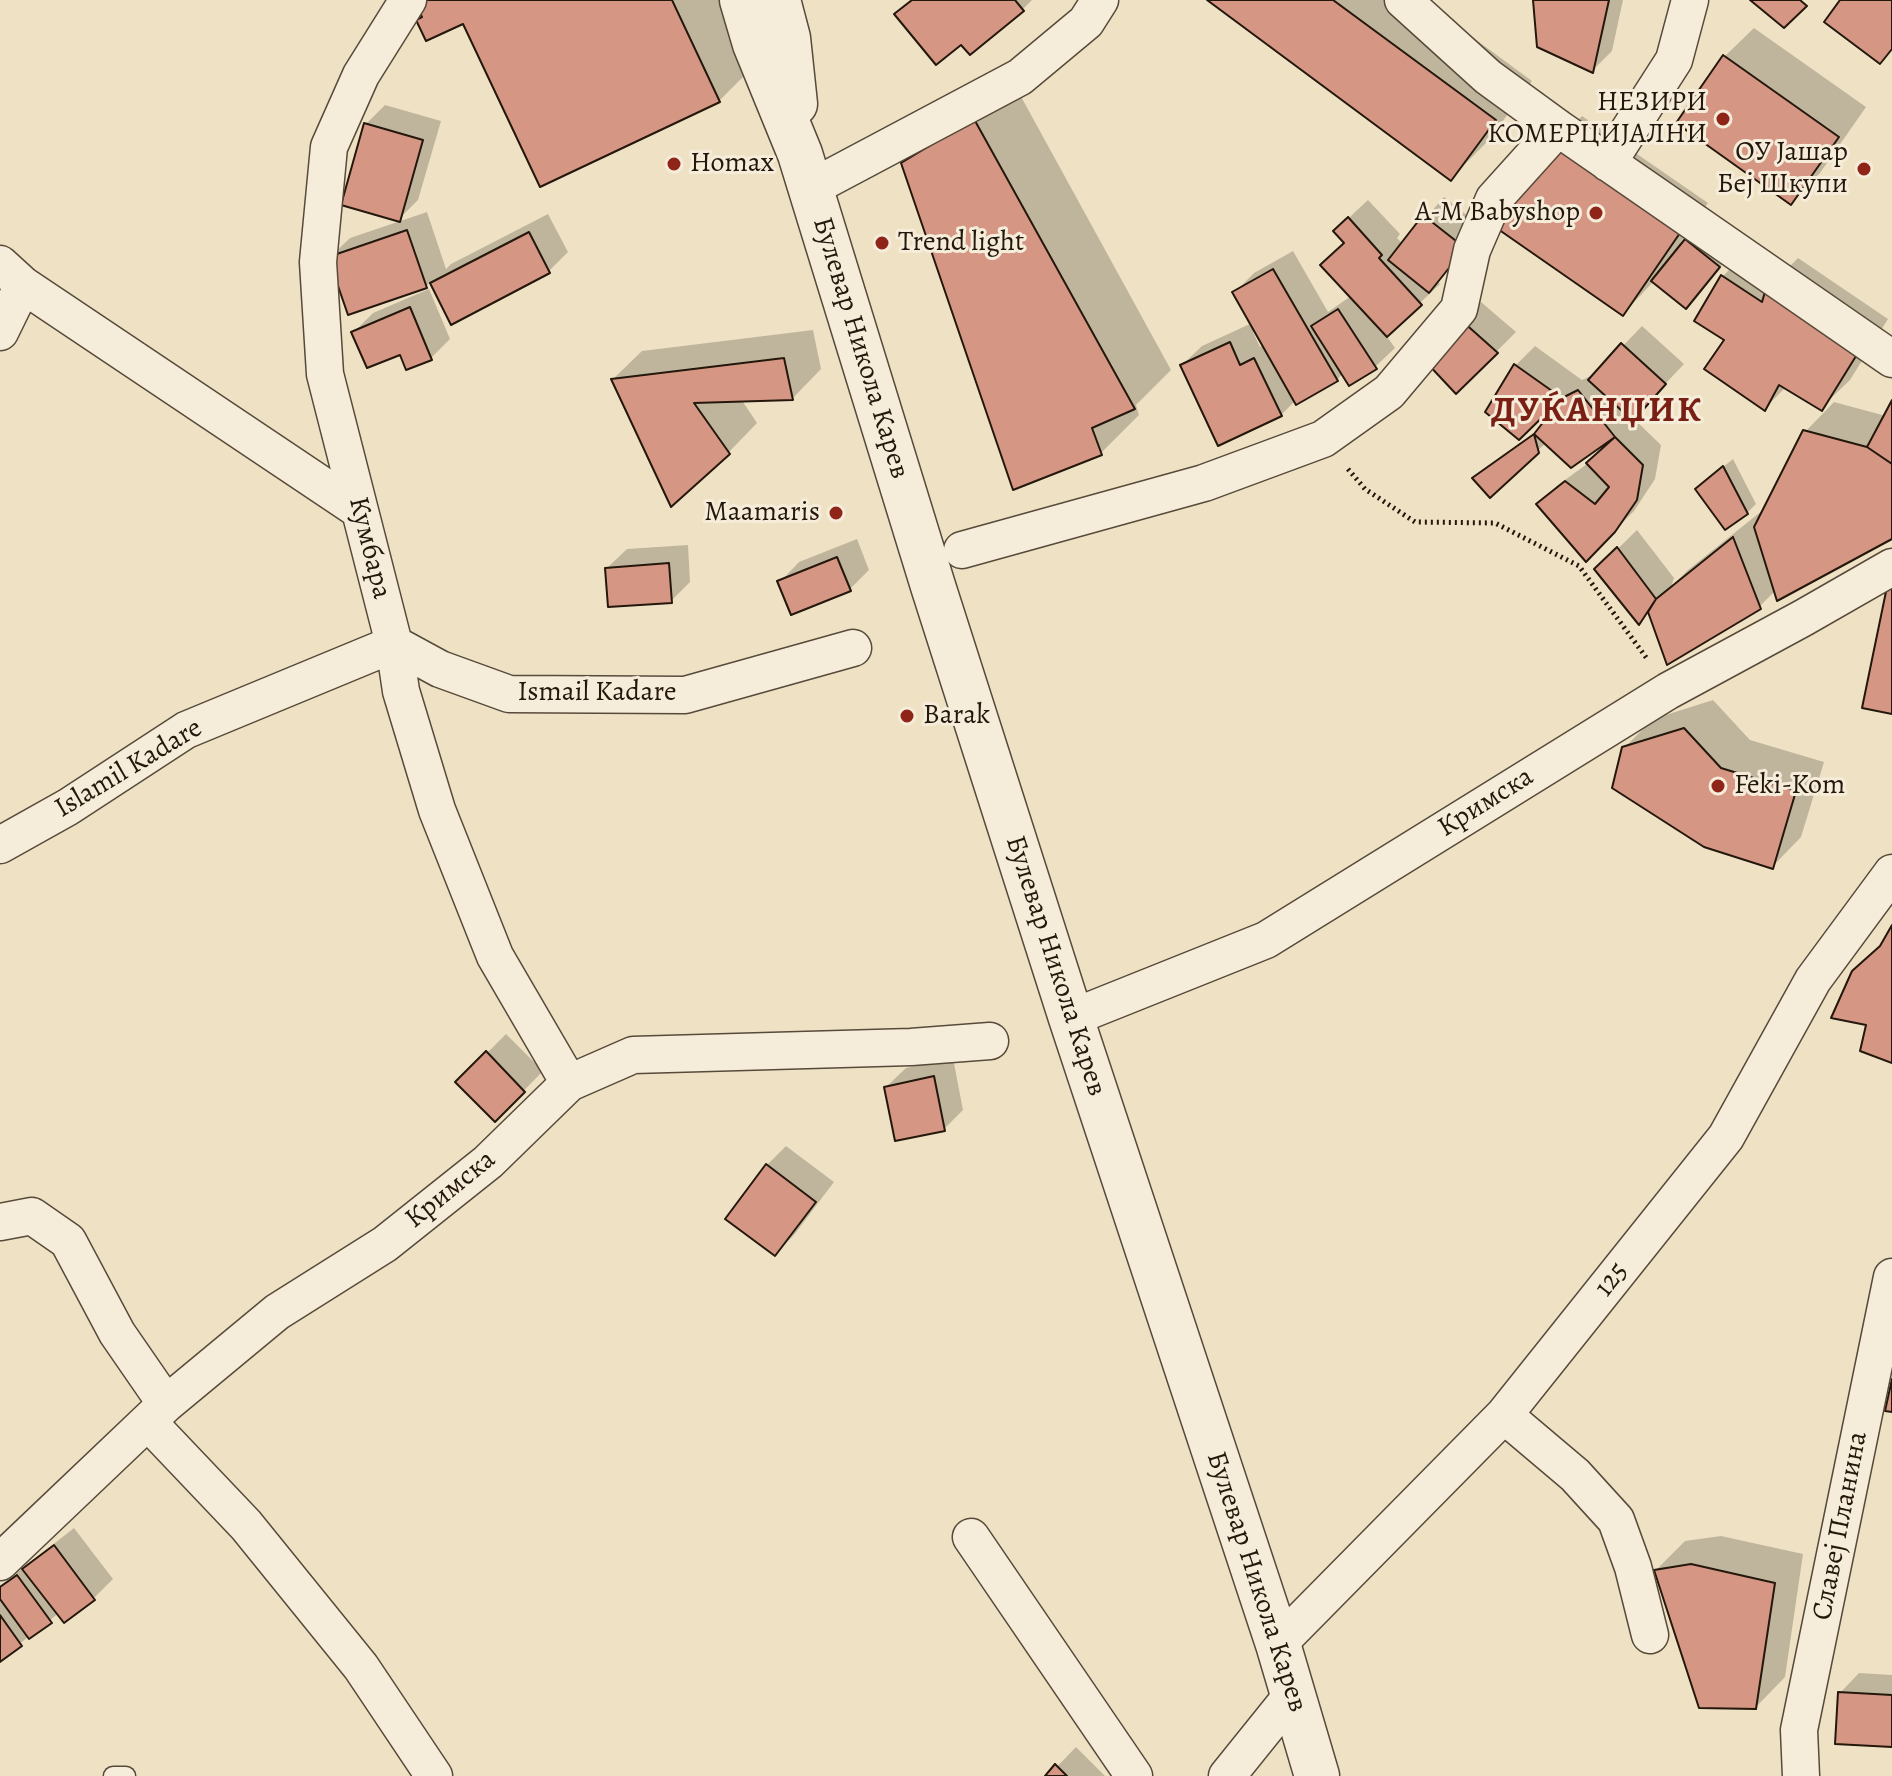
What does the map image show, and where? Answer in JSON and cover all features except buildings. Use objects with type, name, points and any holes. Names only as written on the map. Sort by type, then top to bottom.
[{"type":"street","name":"Кумбара","points":[[408,0],[361,75],[329,147],[318,262],[325,374],[394,644],[401,691],[437,810],[495,956],[569,1083]]},
{"type":"street","name":"Булевар Никола Карев","points":[[742,0],[755,44],[806,171],[933,586],[1071,1018],[1278,1644],[1317,1776]]},
{"type":"street","name":"Булевар Никола Карев","points":[[778,0],[788,38],[806,171]]},
{"type":"street","points":[[806,171],[1020,77],[1086,22],[1100,0]]},
{"type":"street","points":[[1403,0],[1488,77],[1892,359]]},
{"type":"street","points":[[1608,163],[1674,60],[1690,0]]},
{"type":"street","points":[[962,550],[1204,483],[1323,439],[1389,392],[1459,309],[1472,250],[1494,199],[1558,128]]},
{"type":"street","points":[[0,332],[11,275],[359,510]]},
{"type":"street","name":"Кримска","points":[[1071,1018],[1266,940],[1668,691],[1892,567]]},
{"type":"street","name":"Ismail Kadare","points":[[394,644],[440,669],[509,694],[685,695],[853,648]]},
{"type":"street","name":"Islamil Kadare","points":[[0,845],[68,807],[186,730],[394,644]]},
{"type":"street","name":"125","points":[[1278,1644],[1504,1415],[1726,1137],[1813,980],[1892,873]]},
{"type":"street","name":"Кримска","points":[[0,1562],[158,1414],[277,1312],[385,1244],[488,1162],[569,1083],[633,1055],[895,1048],[990,1041]]},
{"type":"street","points":[[0,1222],[32,1216],[68,1241],[158,1414],[361,1667],[434,1776]]},
{"type":"street","name":"Славеј Планина","points":[[1801,1776],[1799,1730],[1892,1277]]},
{"type":"street","points":[[1504,1415],[1575,1475],[1616,1520],[1633,1567],[1650,1635]]},
{"type":"street","points":[[971,1537],[1134,1776]]},
{"type":"street","points":[[1227,1776],[1293,1694]]},
{"type":"lane","points":[[113,1776],[126,1776]]},
{"type":"path","points":[[1323,439],[1365,489],[1415,522],[1495,523],[1579,566],[1637,642],[1668,691]]},
{"type":"place","name":"НЕЗИРИ КОМЕРЦИЈАЛНИ","points":[[1723,119]]},
{"type":"place","name":"Homax","points":[[674,164]]},
{"type":"place","name":"ОУ Јашар Беј Шкупи","points":[[1864,169]]},
{"type":"place","name":"A-M Babyshop","points":[[1596,213]]},
{"type":"place","name":"Trend light","points":[[882,243]]},
{"type":"place","name":"Maamaris","points":[[836,513]]},
{"type":"place","name":"Barak","points":[[907,716]]},
{"type":"place","name":"Feki-Kom","points":[[1718,786]]},
{"type":"district","name":"ДУЌАНЏИК","points":[[1597,412]]}]
